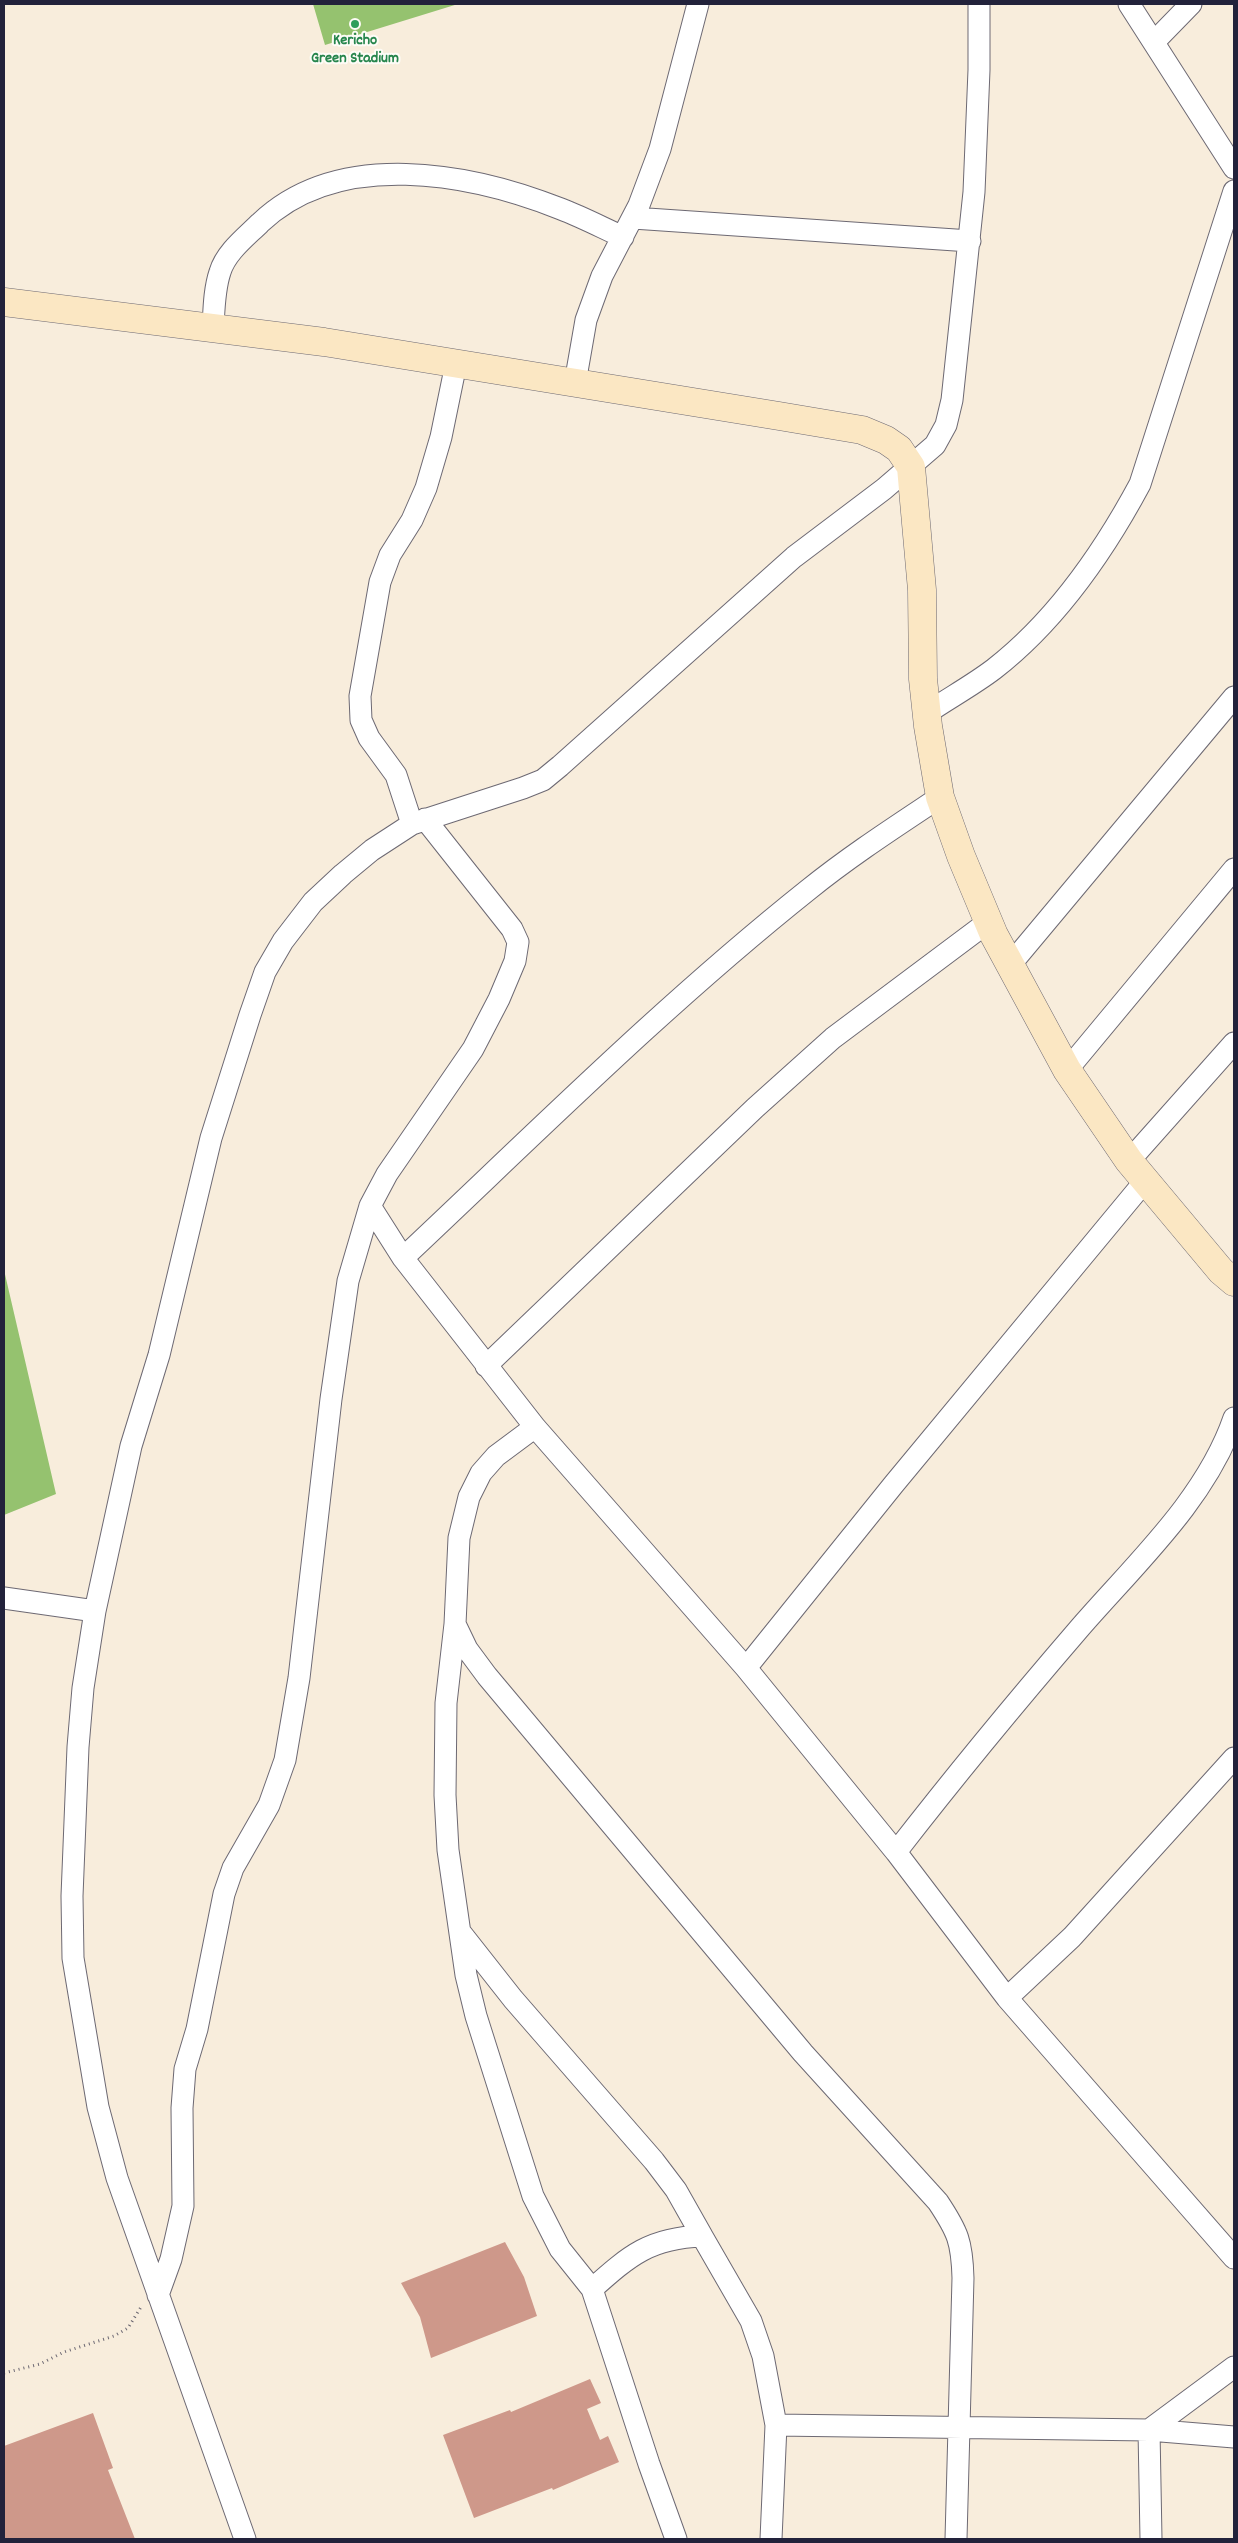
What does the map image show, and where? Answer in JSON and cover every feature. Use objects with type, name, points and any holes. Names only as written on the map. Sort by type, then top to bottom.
[{"type":"street","points":[[575,384],[586,320],[602,276],[632,218],[660,149],[698,4]]},
{"type":"street","points":[[245,2539],[117,2178],[98,2106],[73,1958],[72,1896],[78,1747],[83,1688],[95,1611],[131,1446],[159,1355],[211,1138],[265,972],[283,941],[313,902],[372,850],[418,822],[543,780],[675,665],[794,557],[911,467],[935,445],[946,425],[952,400],[970,241],[979,70],[978,4]]},
{"type":"street","points":[[1129,4],[1234,168]]},
{"type":"street","points":[[1154,42],[1190,4]]},
{"type":"street","points":[[212,328],[220,271],[227,258],[242,241],[275,210],[315,188],[366,174],[400,173],[473,182],[561,208],[623,237]]},
{"type":"street","points":[[927,713],[994,669],[1056,612],[1117,527],[1140,484],[1234,191]]},
{"type":"street","points":[[632,218],[970,241]]},
{"type":"street","points":[[4,302],[324,342],[862,430],[886,440],[900,449],[911,467],[922,590],[927,713],[940,797],[988,922],[1067,1070],[1137,1171],[1221,1271],[1234,1282]]},
{"type":"street","points":[[158,2295],[171,2259],[184,2206],[182,2108],[185,2069],[197,2029],[222,1903],[233,1868],[269,1805],[285,1760],[299,1678],[331,1398],[348,1281],[370,1206],[387,1174],[474,1050],[500,998],[518,948],[512,929],[418,822],[396,775],[369,738],[361,720],[360,696],[380,582],[390,555],[412,520],[426,488],[442,437],[456,364]]},
{"type":"street","points":[[1010,965],[1234,697]]},
{"type":"street","points":[[403,1258],[672,1005],[808,890],[860,851],[940,797]]},
{"type":"street","points":[[1067,1070],[1234,869]]},
{"type":"street","points":[[486,1366],[633,1224],[819,1051],[988,922]]},
{"type":"street","points":[[746,1668],[894,1484],[1137,1171],[1234,1042]]},
{"type":"street","points":[[370,1206],[403,1258],[535,1427],[746,1668],[896,1852],[1007,1998],[1234,2258]]},
{"type":"street","points":[[896,1852],[1078,1630],[1175,1518],[1211,1470],[1234,1418]]},
{"type":"street","points":[[535,1427],[496,1456],[481,1473],[469,1497],[459,1538],[455,1624],[446,1703],[445,1795],[448,1850],[466,1975],[476,2016],[533,2196],[560,2249],[592,2289],[649,2464],[676,2539]]},
{"type":"street","points":[[4,1598],[95,1611]]},
{"type":"street","points":[[455,1624],[467,1649],[487,1676],[802,2053],[938,2202],[954,2226],[962,2248],[963,2278],[956,2539]]},
{"type":"street","points":[[1007,1998],[1072,1937],[1234,1758]]},
{"type":"street","points":[[461,1933],[513,1999],[654,2161],[676,2190],[752,2321],[763,2356],[776,2425],[771,2539]]},
{"type":"street","points":[[592,2289],[623,2261],[655,2243],[677,2237],[702,2236]]},
{"type":"street","points":[[1148,2430],[1234,2367]]},
{"type":"street","points":[[776,2425],[1148,2430],[1234,2437]]},
{"type":"street","points":[[1148,2430],[1150,2539]]},
{"type":"path","points":[[4,2373],[40,2364],[64,2352],[114,2336],[128,2328],[142,2306],[158,2295]]},
{"type":"green space","name":"Kericho Green Stadium","points":[[313,4],[458,4],[325,45]]},
{"type":"green space","points":[[4,1270],[56,1494],[4,1515]]},
{"type":"building","points":[[505,2242],[524,2277],[537,2316],[431,2358],[420,2317],[401,2283]]},
{"type":"building","points":[[590,2379],[601,2403],[587,2409],[600,2440],[608,2436],[619,2462],[553,2490],[552,2488],[474,2518],[443,2435],[510,2410],[511,2412]]},
{"type":"building","points":[[93,2413],[113,2468],[108,2470],[135,2539],[4,2539],[4,2446]]},
{"type":"place","name":"Kericho Green Stadium","points":[[355,24]]}]
